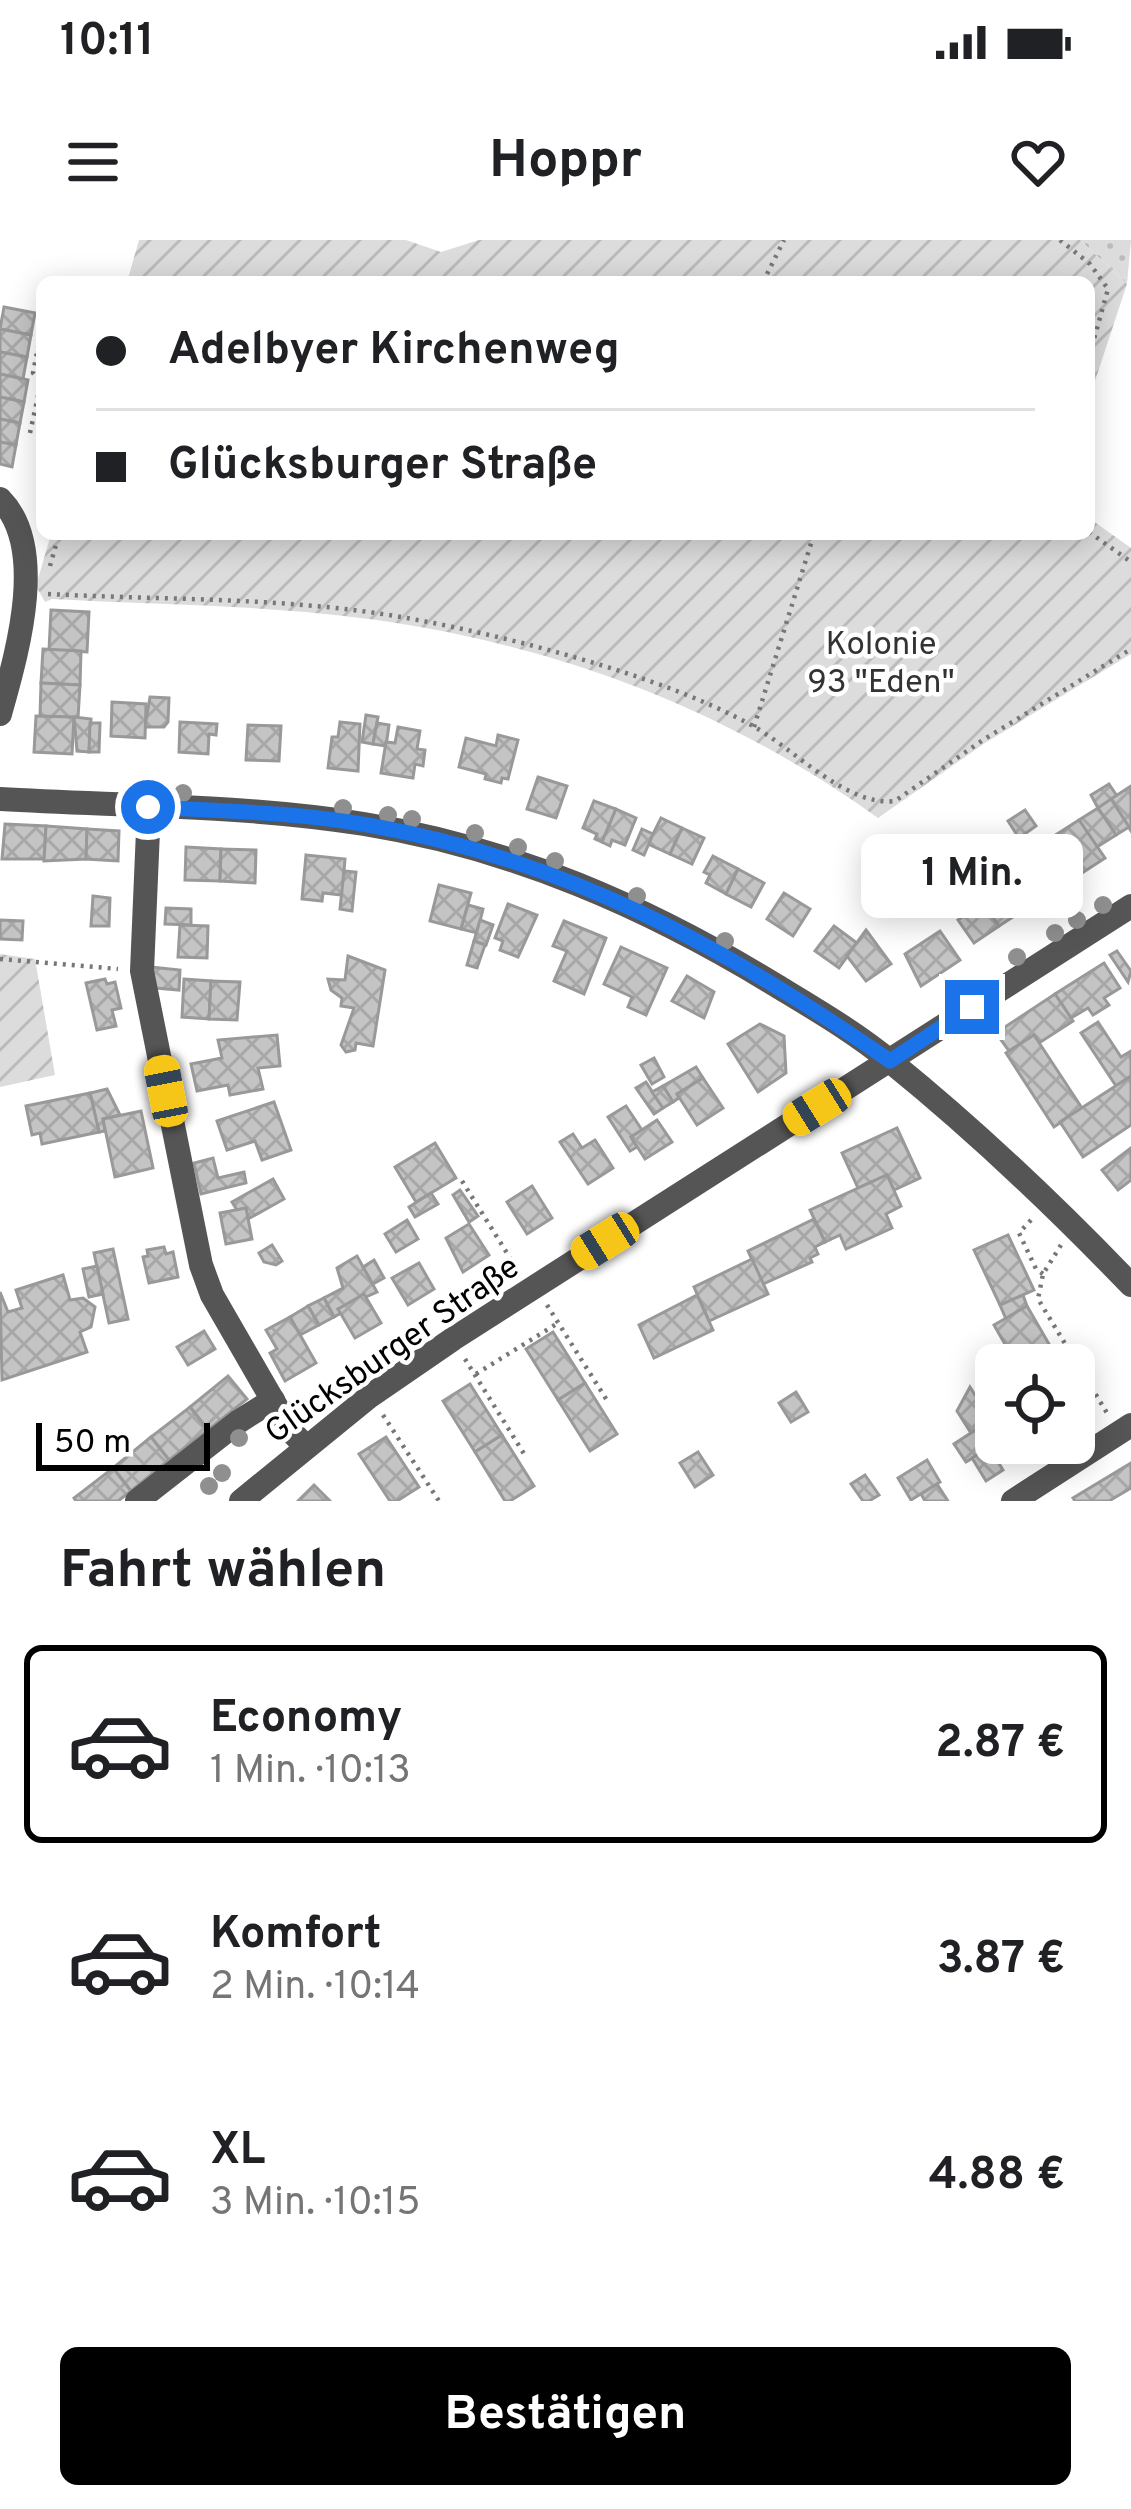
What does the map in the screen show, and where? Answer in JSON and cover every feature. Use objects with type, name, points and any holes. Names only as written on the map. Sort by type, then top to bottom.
[{"type":"street","points":[[0,499],[15,518],[25,601],[20,643],[0,714]]},
{"type":"street","points":[[0,800],[330,819],[504,855],[650,914],[734,959],[890,1061],[1078,1230],[1131,1285]]},
{"type":"street","points":[[148,807],[142,971],[201,1265],[212,1295],[305,1446]]},
{"type":"street","name":"Glücksburger Straße","points":[[241,1501],[370,1396],[452,1339],[1131,906]]},
{"type":"street","name":"Glücksburger Straße","points":[[137,1501],[273,1400]]},
{"type":"street","points":[[1013,1501],[1125,1429]]},
{"type":"path","points":[[767,276],[784,240]]},
{"type":"path","points":[[1060,240],[1090,264],[1108,289],[1095,336]]},
{"type":"path","points":[[30,433],[36,405]]},
{"type":"path","points":[[1095,536],[1131,562]]},
{"type":"path","points":[[754,727],[812,540]]},
{"type":"path","points":[[25,601],[41,594],[312,608],[393,616],[481,634],[625,673],[700,700],[754,727],[854,794],[878,803],[895,801],[983,740],[1131,649]]},
{"type":"path","points":[[0,959],[142,971]]},
{"type":"path","points":[[462,1181],[511,1264],[534,1286],[608,1402]]},
{"type":"path","points":[[1042,1274],[1019,1233],[1051,1205]]},
{"type":"path","points":[[1078,1230],[1051,1256],[1038,1299],[1125,1429]]},
{"type":"path","points":[[475,1375],[558,1323]]},
{"type":"path","points":[[452,1339],[526,1457]]},
{"type":"path","points":[[370,1396],[439,1501]]},
{"type":"green space","points":[[139,240],[406,240],[441,252],[479,240],[1080,240],[1127,284],[1095,381],[1095,276],[129,276]]},
{"type":"green space","points":[[1080,240],[1131,240],[1127,284]]},
{"type":"green space","name":"Kolonie 93 \"Eden\"","points":[[1095,522],[1131,548],[1131,654],[985,743],[878,818],[822,780],[706,717],[585,668],[522,650],[390,622],[306,612],[45,602],[36,586],[49,540],[1095,540]]},
{"type":"green space","points":[[0,954],[35,959],[55,1075],[0,1087]]},
{"type":"building","points":[[4,307],[35,313],[31,335],[0,329]]},
{"type":"building","points":[[0,329],[31,335],[27,357],[0,352]]},
{"type":"building","points":[[0,352],[27,357],[23,379],[0,374]]},
{"type":"building","points":[[0,374],[28,380],[24,402],[0,397]]},
{"type":"building","points":[[0,397],[24,402],[20,423],[0,419]]},
{"type":"building","points":[[0,419],[20,423],[16,445],[0,442]]},
{"type":"building","points":[[0,442],[16,445],[12,467],[0,464]]},
{"type":"building","points":[[51,610],[89,612],[87,652],[49,650]]},
{"type":"building","points":[[43,649],[81,651],[80,685],[41,683]]},
{"type":"building","points":[[41,683],[80,685],[78,718],[40,716]]},
{"type":"building","points":[[150,697],[169,698],[164,727],[145,727]]},
{"type":"building","points":[[112,702],[146,704],[145,738],[111,736]]},
{"type":"building","points":[[366,715],[378,717],[373,744],[362,742]]},
{"type":"building","points":[[36,716],[74,717],[72,754],[34,752]]},
{"type":"building","points":[[74,717],[91,719],[89,752],[77,751]]},
{"type":"building","points":[[180,722],[217,724],[216,735],[209,734],[208,754],[179,752]]},
{"type":"building","points":[[340,722],[360,724],[358,771],[328,768],[332,737],[338,737]]},
{"type":"building","points":[[90,723],[100,723],[99,752],[89,752]]},
{"type":"building","points":[[377,723],[389,725],[386,746],[373,744]]},
{"type":"building","points":[[248,725],[281,726],[279,761],[246,760]]},
{"type":"building","points":[[398,727],[420,731],[417,749],[425,750],[423,766],[415,764],[413,778],[381,773],[386,742],[395,743]]},
{"type":"building","points":[[498,735],[518,740],[508,779],[502,778],[501,783],[459,767],[466,738],[496,746]]},
{"type":"building","points":[[538,777],[567,786],[556,818],[527,809]]},
{"type":"building","points":[[1109,784],[1117,796],[1098,808],[1091,795]]},
{"type":"building","points":[[1131,786],[1131,831],[1111,799]]},
{"type":"building","points":[[1111,799],[1129,827],[1116,835],[1098,808]]},
{"type":"building","points":[[594,801],[616,809],[602,842],[583,828]]},
{"type":"building","points":[[1098,808],[1116,835],[1097,847],[1079,820]]},
{"type":"building","points":[[616,809],[636,818],[625,845],[612,840],[610,846],[602,842]]},
{"type":"building","points":[[1025,810],[1036,826],[1019,838],[1008,821]]},
{"type":"building","points":[[661,818],[682,828],[670,854],[648,844]]},
{"type":"building","points":[[1079,820],[1105,858],[1079,875],[1054,836]]},
{"type":"building","points":[[5,824],[46,826],[44,859],[2,859]]},
{"type":"building","points":[[46,826],[87,829],[86,859],[44,861]]},
{"type":"building","points":[[682,828],[704,838],[692,864],[670,854]]},
{"type":"building","points":[[87,829],[119,831],[118,861],[86,859]]},
{"type":"building","points":[[642,829],[653,834],[644,855],[633,850]]},
{"type":"building","points":[[186,847],[221,849],[220,881],[185,880]]},
{"type":"building","points":[[221,849],[256,850],[255,883],[220,881]]},
{"type":"building","points":[[1036,849],[1060,886],[1035,902],[1011,865]]},
{"type":"building","points":[[306,855],[345,859],[342,895],[323,893],[322,901],[302,899]]},
{"type":"building","points":[[713,856],[738,869],[726,894],[706,883],[710,875],[704,872]]},
{"type":"building","points":[[938,865],[954,888],[934,901],[919,878]]},
{"type":"building","points":[[738,869],[764,883],[751,907],[726,894]]},
{"type":"building","points":[[988,869],[1019,913],[999,926],[969,882]]},
{"type":"building","points":[[344,871],[356,872],[352,911],[340,909]]},
{"type":"building","points":[[439,885],[471,893],[461,929],[430,921]]},
{"type":"building","points":[[784,893],[810,909],[793,936],[767,919]]},
{"type":"building","points":[[93,896],[110,898],[109,926],[91,926]]},
{"type":"building","points":[[983,903],[999,926],[974,943],[958,920]]},
{"type":"building","points":[[508,904],[537,915],[518,957],[500,950],[503,941],[495,938]]},
{"type":"building","points":[[468,905],[483,909],[477,933],[461,929]]},
{"type":"building","points":[[166,908],[191,909],[191,925],[165,924]]},
{"type":"building","points":[[0,920],[23,921],[22,940],[0,939]]},
{"type":"building","points":[[480,920],[493,925],[486,945],[474,941]]},
{"type":"building","points":[[564,921],[606,938],[584,994],[554,981],[567,951],[553,946]]},
{"type":"building","points":[[180,925],[208,926],[207,958],[178,957]]},
{"type":"building","points":[[834,926],[857,943],[839,968],[815,951]]},
{"type":"building","points":[[866,930],[891,964],[866,981],[847,956]]},
{"type":"building","points":[[940,931],[960,960],[921,986],[905,954]]},
{"type":"building","points":[[474,941],[485,945],[477,968],[467,965]]},
{"type":"building","points":[[621,947],[667,968],[646,1015],[628,1007],[632,997],[604,984]]},
{"type":"building","points":[[1117,951],[1131,971],[1128,982],[1110,955]]},
{"type":"building","points":[[348,956],[385,970],[373,1046],[356,1043],[355,1050],[346,1052],[341,1045],[354,1008],[341,1006],[342,998],[331,990],[328,979],[345,980]]},
{"type":"building","points":[[1104,963],[1120,988],[1104,998],[1109,1005],[1093,1015],[1088,1008],[1071,1018],[1055,994]]},
{"type":"building","points":[[151,967],[180,970],[179,990],[156,988]]},
{"type":"building","points":[[687,976],[714,992],[704,1018],[672,1001]]},
{"type":"building","points":[[105,979],[107,984],[115,982],[121,1008],[112,1010],[116,1026],[97,1030],[86,983]]},
{"type":"building","points":[[184,979],[211,981],[209,1019],[182,1017]]},
{"type":"building","points":[[211,981],[240,982],[237,1020],[209,1019]]},
{"type":"building","points":[[1055,994],[1073,1021],[1039,1043],[1034,1035],[1009,1051],[996,1033]]},
{"type":"building","points":[[1098,1022],[1121,1057],[1131,1051],[1131,1076],[1116,1086],[1081,1033]]},
{"type":"building","points":[[760,1024],[784,1036],[786,1073],[758,1092],[728,1044]]},
{"type":"building","points":[[277,1035],[280,1066],[258,1068],[263,1089],[230,1095],[228,1085],[197,1091],[191,1064],[222,1058],[218,1040]]},
{"type":"building","points":[[1034,1035],[1082,1108],[1054,1127],[1006,1053]]},
{"type":"building","points":[[654,1058],[664,1077],[652,1084],[641,1065]]},
{"type":"building","points":[[696,1067],[703,1078],[677,1094],[673,1102],[663,1086]]},
{"type":"building","points":[[1131,1076],[1131,1125],[1083,1157],[1060,1122]]},
{"type":"building","points":[[703,1078],[723,1108],[697,1125],[677,1094]]},
{"type":"building","points":[[646,1082],[663,1108],[654,1114],[636,1088]]},
{"type":"building","points":[[663,1086],[673,1102],[663,1108],[652,1092]]},
{"type":"building","points":[[107,1089],[120,1115],[103,1119],[105,1131],[99,1132],[90,1093]]},
{"type":"building","points":[[90,1093],[99,1132],[42,1144],[40,1133],[32,1135],[26,1106]]},
{"type":"building","points":[[274,1102],[291,1150],[262,1160],[255,1141],[227,1150],[217,1121]]},
{"type":"building","points":[[626,1106],[642,1130],[631,1137],[637,1147],[630,1151],[608,1117]]},
{"type":"building","points":[[141,1111],[153,1168],[115,1177],[103,1119]]},
{"type":"building","points":[[657,1120],[672,1142],[645,1159],[631,1137]]},
{"type":"building","points":[[897,1128],[920,1178],[894,1190],[887,1175],[858,1188],[842,1153]]},
{"type":"building","points":[[573,1134],[582,1148],[595,1140],[613,1168],[588,1184],[560,1142]]},
{"type":"building","points":[[435,1143],[456,1178],[416,1202],[395,1167]]},
{"type":"building","points":[[1131,1148],[1131,1180],[1118,1190],[1102,1170]]},
{"type":"building","points":[[213,1158],[218,1178],[244,1172],[246,1183],[201,1194],[194,1163]]},
{"type":"building","points":[[887,1175],[901,1206],[886,1214],[892,1228],[846,1249],[840,1235],[825,1242],[810,1210]]},
{"type":"building","points":[[273,1179],[284,1199],[248,1219],[246,1208],[237,1210],[232,1202]]},
{"type":"building","points":[[532,1186],[552,1218],[527,1234],[507,1202]]},
{"type":"building","points":[[460,1190],[478,1216],[469,1222],[453,1195]]},
{"type":"building","points":[[431,1193],[438,1204],[415,1217],[409,1207]]},
{"type":"building","points":[[246,1208],[252,1239],[226,1244],[220,1213]]},
{"type":"building","points":[[814,1219],[825,1242],[815,1247],[818,1254],[810,1258],[812,1262],[763,1284],[748,1251]]},
{"type":"building","points":[[407,1220],[418,1239],[396,1252],[385,1234]]},
{"type":"building","points":[[469,1224],[489,1255],[463,1272],[446,1238]]},
{"type":"building","points":[[1008,1235],[1034,1290],[1000,1305],[974,1250]]},
{"type":"building","points":[[272,1245],[282,1261],[276,1265],[264,1262],[259,1253]]},
{"type":"building","points":[[164,1247],[166,1254],[173,1252],[178,1277],[149,1283],[143,1257],[148,1256],[147,1250]]},
{"type":"building","points":[[113,1249],[128,1319],[109,1323],[94,1253]]},
{"type":"building","points":[[357,1256],[377,1292],[338,1309],[341,1313],[334,1317],[324,1298],[343,1288],[337,1268]]},
{"type":"building","points":[[752,1259],[768,1294],[709,1321],[694,1287]]},
{"type":"building","points":[[374,1260],[384,1278],[373,1284],[363,1267]]},
{"type":"building","points":[[419,1263],[434,1289],[408,1305],[392,1278]]},
{"type":"building","points":[[97,1266],[103,1294],[89,1297],[83,1269]]},
{"type":"building","points":[[63,1275],[70,1300],[83,1298],[95,1307],[91,1327],[80,1332],[87,1352],[2,1380],[0,1292],[8,1312],[22,1308],[16,1290]]},
{"type":"building","points":[[364,1294],[381,1323],[355,1338],[338,1309]]},
{"type":"building","points":[[697,1295],[713,1330],[654,1358],[639,1325]]},
{"type":"building","points":[[1023,1295],[1027,1306],[1006,1319],[1000,1305]]},
{"type":"building","points":[[324,1298],[334,1317],[319,1325],[308,1306]]},
{"type":"building","points":[[308,1306],[319,1325],[300,1335],[290,1317]]},
{"type":"building","points":[[1027,1306],[1049,1344],[1005,1344],[994,1325]]},
{"type":"building","points":[[290,1317],[316,1363],[285,1381],[270,1353],[277,1349],[266,1330]]},
{"type":"building","points":[[204,1331],[215,1349],[188,1365],[177,1347]]},
{"type":"building","points":[[553,1332],[585,1383],[558,1400],[526,1349]]},
{"type":"building","points":[[228,1376],[247,1399],[208,1430],[190,1407]]},
{"type":"building","points":[[585,1383],[617,1434],[590,1451],[558,1400]]},
{"type":"building","points":[[470,1384],[502,1435],[475,1452],[443,1401]]},
{"type":"building","points":[[970,1387],[975,1395],[975,1431],[971,1433],[957,1411]]},
{"type":"building","points":[[796,1392],[808,1412],[791,1422],[779,1403]]},
{"type":"building","points":[[190,1407],[208,1430],[169,1460],[151,1437]]},
{"type":"building","points":[[975,1430],[975,1456],[966,1462],[954,1444]]},
{"type":"building","points":[[502,1435],[534,1486],[510,1501],[505,1501],[475,1452]]},
{"type":"building","points":[[151,1437],[169,1460],[131,1491],[113,1468]]},
{"type":"building","points":[[386,1437],[419,1487],[397,1501],[390,1501],[359,1454]]},
{"type":"building","points":[[698,1452],[713,1475],[695,1487],[680,1463]]},
{"type":"building","points":[[927,1460],[940,1482],[911,1500],[898,1478]]},
{"type":"building","points":[[1131,1463],[1131,1488],[1109,1501],[1073,1498]]},
{"type":"building","points":[[976,1464],[999,1464],[1003,1470],[986,1481]]},
{"type":"building","points":[[113,1468],[131,1491],[118,1501],[76,1501],[74,1498]]},
{"type":"building","points":[[865,1475],[879,1495],[869,1501],[863,1501],[851,1484]]},
{"type":"building","points":[[937,1484],[948,1501],[925,1501],[921,1494]]},
{"type":"building","points":[[314,1485],[330,1501],[298,1501]]},
{"type":"route","points":[[148,807],[330,819],[504,855],[650,914],[734,959],[890,1061],[972,1007]]}]
